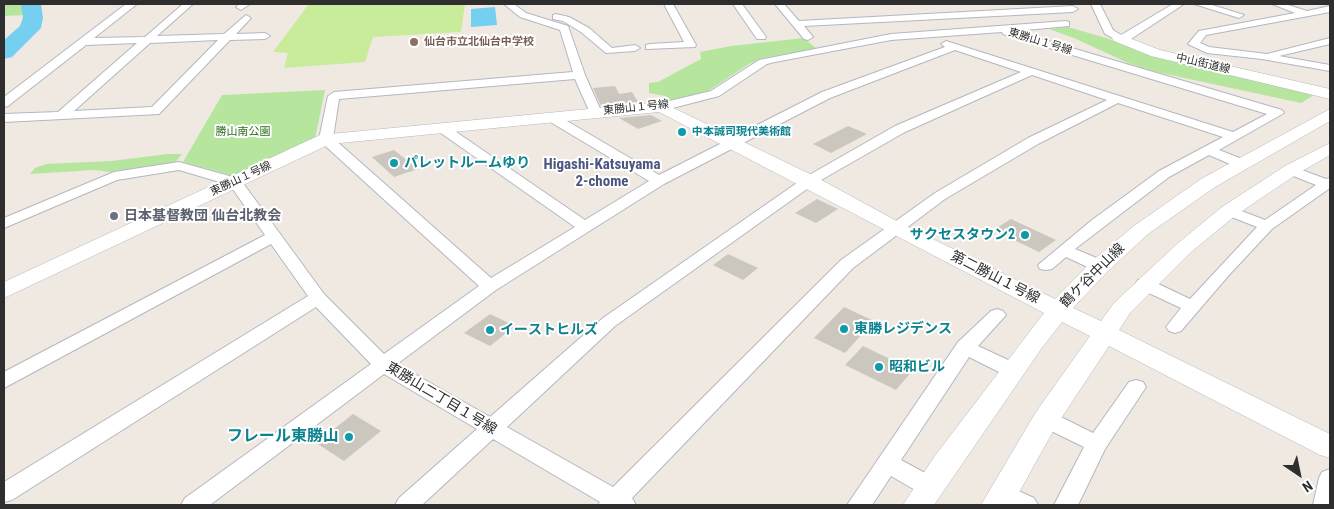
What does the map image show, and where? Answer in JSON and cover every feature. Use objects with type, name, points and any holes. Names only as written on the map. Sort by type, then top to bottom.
[{"type":"street","points":[[4,103],[80,42],[132,4]]},
{"type":"street","points":[[61,116],[188,4]]},
{"type":"street","points":[[509,4],[523,15],[564,28],[579,75],[596,113]]},
{"type":"street","points":[[524,4],[535,11],[566,19],[581,28],[610,51],[635,48]]},
{"type":"street","points":[[650,47],[691,45],[668,4]]},
{"type":"street","points":[[738,4],[761,37]]},
{"type":"street","points":[[779,4],[784,4]]},
{"type":"street","points":[[779,4],[808,37]]},
{"type":"street","points":[[963,4],[977,14]]},
{"type":"street","name":"中山街道線","points":[[1096,4],[1109,32],[1156,53],[1330,94]]},
{"type":"street","points":[[1119,38],[1127,37],[1180,4]]},
{"type":"street","points":[[1199,4],[1239,16]]},
{"type":"street","points":[[1276,4],[1307,14]]},
{"type":"street","points":[[796,24],[1073,9]]},
{"type":"street","points":[[1330,9],[1203,33],[1193,44],[1206,50],[1262,56],[1330,68]]},
{"type":"street","points":[[4,118],[155,111],[246,18]]},
{"type":"street","points":[[998,30],[1066,24]]},
{"type":"street","name":"東勝山１号線","points":[[4,292],[326,139],[660,107],[715,94],[763,62],[891,37],[998,30],[1278,113]]},
{"type":"street","points":[[80,42],[265,36]]},
{"type":"street","points":[[922,36],[1232,136]]},
{"type":"street","points":[[1262,56],[1330,41]]},
{"type":"street","points":[[194,505],[490,286],[584,226],[659,181],[731,142],[826,95],[955,47]]},
{"type":"street","points":[[407,505],[493,430],[608,322],[810,181],[900,130],[1032,71]]},
{"type":"street","points":[[490,286],[326,139],[334,96],[579,75]]},
{"type":"street","points":[[616,503],[847,264],[940,196],[1032,141],[1117,100]]},
{"type":"street","name":"第二勝山１号線","points":[[660,107],[810,181],[895,228],[1330,447]]},
{"type":"street","points":[[1046,266],[1097,223],[1164,174],[1278,113]]},
{"type":"street","name":"鶴ケ谷中山線","points":[[918,505],[1012,370],[1059,310],[1100,266],[1141,230],[1208,183],[1330,114]]},
{"type":"street","points":[[552,117],[659,181]]},
{"type":"street","points":[[442,128],[584,226]]},
{"type":"street","points":[[1026,505],[999,499],[1046,419],[1122,308],[1144,284],[1229,211],[1330,148]]},
{"type":"street","points":[[1207,150],[1242,164]]},
{"type":"street","points":[[4,223],[114,176],[179,166],[235,182]]},
{"type":"street","points":[[1292,170],[1328,183]]},
{"type":"street","name":"東勝山二丁目１号線","points":[[235,182],[318,298],[383,365],[616,503]]},
{"type":"street","points":[[1175,327],[1223,271],[1267,226],[1328,183]]},
{"type":"street","points":[[1229,211],[1267,226]]},
{"type":"street","points":[[4,381],[274,236]]},
{"type":"street","points":[[1064,250],[1100,266]]},
{"type":"street","points":[[1144,284],[1193,307]]},
{"type":"street","points":[[4,493],[318,298]]},
{"type":"street","points":[[859,505],[965,347],[997,315]]},
{"type":"street","points":[[965,347],[1012,370]]},
{"type":"street","points":[[1066,505],[1097,444],[1136,387]]},
{"type":"street","points":[[1046,419],[1097,444]]},
{"type":"street","points":[[887,463],[930,487]]},
{"type":"street","points":[[1325,505],[1330,478]]},
{"type":"green space","points":[[4,4],[22,4],[24,15],[4,16]]},
{"type":"green space","points":[[465,4],[461,32],[373,37],[365,62],[284,68],[288,53],[273,52],[308,5]]},
{"type":"green space","points":[[1068,27],[1106,38],[1158,57],[1314,95],[1301,103],[1152,71],[1128,63],[1074,38],[1049,29]]},
{"type":"green space","points":[[804,38],[817,49],[763,58],[749,64],[708,91],[671,100],[665,96],[649,93],[649,83],[658,82],[701,59],[700,52],[731,46]]},
{"type":"green space","name":"勝山南公園","points":[[325,90],[315,139],[234,176],[183,162],[222,95]]},
{"type":"green space","points":[[182,154],[173,165],[118,173],[94,170],[30,174],[35,168],[46,164],[111,161]]},
{"type":"water","points":[[495,7],[497,25],[471,27],[471,9]]},
{"type":"building","points":[[615,86],[619,94],[632,92],[638,102],[601,106],[593,88]]},
{"type":"building","points":[[651,115],[662,121],[638,129],[619,118]]},
{"type":"building","points":[[848,126],[867,134],[831,153],[813,144]]},
{"type":"building","name":"パレットルームゆり","points":[[394,150],[418,169],[394,177],[372,157]]},
{"type":"building","points":[[817,199],[838,209],[816,223],[795,213]]},
{"type":"building","name":"サクセスタウン2","points":[[1011,219],[1056,240],[1039,252],[993,230]]},
{"type":"building","points":[[728,254],[758,268],[743,280],[713,265]]},
{"type":"building","name":"東勝レジデンス","points":[[844,307],[874,321],[845,353],[814,338]]},
{"type":"building","name":"イーストヒルズ","points":[[490,314],[515,326],[490,346],[464,333]]},
{"type":"building","name":"昭和ビル","points":[[863,346],[913,370],[896,390],[845,365]]},
{"type":"building","name":"フレール東勝山","points":[[353,414],[381,431],[344,461],[316,443]]},
{"type":"waterway","points":[[4,52],[30,28],[33,18],[31,4]]},
{"type":"place","name":"仙台市立北仙台中学校","points":[[414,42]]},
{"type":"place","name":"中本誠司現代美術館","points":[[682,132]]},
{"type":"place","name":"パレットルームゆり","points":[[394,163]]},
{"type":"place","name":"日本基督教団 仙台北教会","points":[[114,216]]},
{"type":"place","name":"サクセスタウン2","points":[[1025,235]]},
{"type":"place","name":"東勝レジデンス","points":[[844,329]]},
{"type":"place","name":"イーストヒルズ","points":[[490,330]]},
{"type":"place","name":"昭和ビル","points":[[879,367]]},
{"type":"place","name":"フレール東勝山","points":[[349,437]]},
{"type":"district","name":"Higashi-Katsuyama 2-chome","points":[[602,174]]}]
